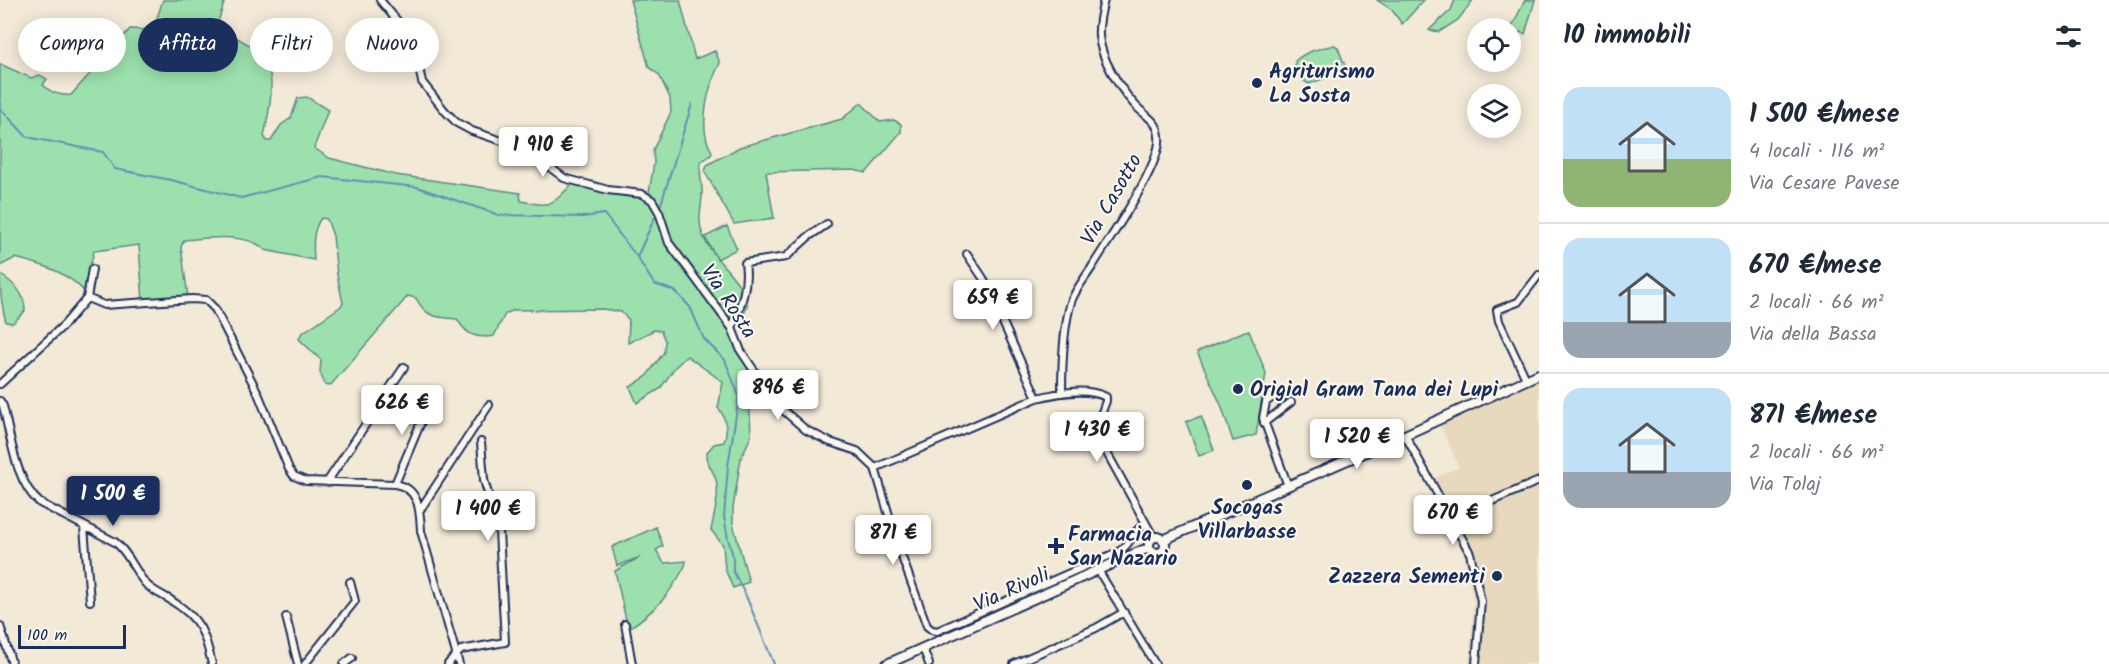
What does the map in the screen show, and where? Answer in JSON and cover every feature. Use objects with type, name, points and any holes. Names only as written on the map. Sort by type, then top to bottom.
[{"type":"street","name":"Via Rosta","points":[[380,0],[413,40],[422,82],[457,123],[472,131],[526,148],[564,178],[608,190],[642,194],[652,200],[659,212],[669,243],[732,328],[741,351],[783,410],[806,430],[830,442],[857,451],[875,468]]},
{"type":"street","name":"Via Casotto","points":[[1062,393],[1071,302],[1142,185],[1159,142],[1155,122],[1135,105],[1105,58],[1098,35],[1099,18],[1104,0]]},
{"type":"street","points":[[732,328],[745,290],[747,277],[745,263],[786,257],[827,224]]},
{"type":"street","points":[[967,254],[983,278],[1037,398]]},
{"type":"street","points":[[0,384],[65,324],[87,298],[92,268]]},
{"type":"street","points":[[1526,379],[1499,321],[1497,310],[1518,302],[1539,275]]},
{"type":"street","points":[[87,298],[104,305],[206,300],[215,309],[245,366],[289,469],[300,479],[401,484],[413,493],[420,510],[421,531],[459,664]]},
{"type":"street","points":[[327,482],[405,367]]},
{"type":"street","name":"Via Rivoli","points":[[887,664],[1143,550],[1161,552],[1165,546],[1164,540],[1539,374]]},
{"type":"street","points":[[1280,392],[1266,402],[1263,413],[1264,423],[1288,486]]},
{"type":"street","points":[[1146,524],[1136,530],[1130,542],[1120,551],[955,623],[932,630],[927,626],[898,546],[875,468],[1037,398],[1062,393],[1090,393],[1106,397],[1097,435],[1154,538]]},
{"type":"street","points":[[395,484],[431,398]]},
{"type":"street","points":[[0,400],[22,480],[30,495],[40,503],[122,548],[143,581],[150,588],[182,607],[204,631],[212,664]]},
{"type":"street","points":[[1264,423],[1291,402]]},
{"type":"street","points":[[420,510],[489,405]]},
{"type":"street","points":[[1404,435],[1470,553],[1481,601],[1476,664]]},
{"type":"street","points":[[448,664],[461,650],[505,642],[499,531],[484,480],[481,442]]},
{"type":"street","points":[[1452,518],[1539,481]]},
{"type":"street","points":[[84,527],[90,601]]},
{"type":"street","points":[[1150,549],[1150,542],[1154,538],[1159,537],[1164,540]]},
{"type":"street","points":[[1098,570],[1155,664]]},
{"type":"street","points":[[305,664],[355,601],[350,582]]},
{"type":"street","points":[[1014,664],[1096,628],[1124,612]]},
{"type":"street","points":[[286,617],[298,664]]},
{"type":"street","points":[[625,624],[632,664]]},
{"type":"street","points":[[1,630],[12,664]]},
{"type":"street","points":[[922,648],[930,664]]},
{"type":"street","points":[[344,664],[352,658]]},
{"type":"shaded area","points":[[1539,375],[1539,664],[1469,664],[1474,602],[1464,555],[1425,482],[1459,467],[1441,427],[1468,400],[1521,378]]},
{"type":"green space","points":[[163,0],[225,0],[219,18],[157,18]]},
{"type":"green space","points":[[630,0],[680,0],[695,59],[715,51],[720,63],[706,107],[705,131],[712,152],[701,162],[700,223],[707,245],[739,285],[747,301],[747,308],[733,323],[674,245],[658,204],[649,193],[654,163],[653,150],[671,112],[670,98],[659,75],[649,67]]},
{"type":"green space","points":[[1377,0],[1424,0],[1402,24],[1392,10]]},
{"type":"green space","points":[[1455,0],[1473,0],[1458,20],[1439,32],[1429,30],[1451,10]]},
{"type":"green space","points":[[1525,0],[1535,0],[1525,34],[1521,32],[1521,18],[1516,18]]},
{"type":"green space","points":[[130,29],[138,29],[138,72],[238,72],[238,39],[250,46],[250,72],[269,72],[271,79],[264,136],[267,141],[271,141],[281,125],[291,118],[298,98],[307,97],[328,110],[314,148],[329,158],[396,175],[520,193],[521,201],[539,204],[555,201],[572,184],[604,193],[642,198],[651,202],[667,243],[728,328],[748,369],[751,436],[741,458],[733,508],[733,524],[749,582],[733,588],[725,569],[723,545],[711,530],[717,486],[707,452],[714,444],[724,442],[725,438],[724,420],[718,408],[723,382],[687,356],[675,367],[660,389],[637,403],[630,387],[646,377],[664,352],[665,341],[661,331],[654,330],[628,343],[629,320],[621,312],[603,309],[514,310],[505,314],[494,336],[482,337],[472,335],[457,319],[437,317],[428,313],[416,298],[408,296],[330,386],[325,385],[320,372],[321,360],[299,339],[301,334],[343,303],[337,275],[333,236],[327,219],[321,218],[316,228],[313,244],[314,260],[265,250],[258,244],[238,238],[184,240],[181,247],[188,297],[143,302],[139,245],[94,251],[84,291],[61,273],[34,263],[15,258],[0,266],[0,64],[31,78],[40,75],[47,79],[43,85],[49,90],[71,95],[92,72],[126,72],[126,33]]},
{"type":"green space","points":[[1335,45],[1346,68],[1342,72],[1309,84],[1300,77],[1295,61],[1309,52]]},
{"type":"green space","points":[[861,103],[880,122],[894,120],[901,124],[901,132],[866,173],[854,170],[766,172],[774,218],[734,224],[705,172],[707,165],[740,147],[842,119]]},
{"type":"green space","points":[[727,226],[737,249],[717,259],[705,237]]},
{"type":"green space","points":[[0,274],[14,285],[25,304],[25,311],[13,323],[6,322],[4,316]]},
{"type":"green space","name":"Origial Gram Tana dei Lupi","points":[[1249,331],[1266,373],[1256,435],[1233,441],[1221,405],[1197,352]]},
{"type":"green space","points":[[1201,416],[1214,450],[1199,456],[1186,422]]},
{"type":"green space","points":[[656,527],[663,546],[656,550],[664,563],[686,561],[685,566],[661,602],[628,629],[615,571],[640,557],[617,566],[612,547]]},
{"type":"waterway","points":[[661,204],[692,104]]},
{"type":"waterway","points":[[0,108],[27,137],[103,152],[115,169],[171,180],[241,198],[322,177],[417,187],[499,215],[583,217],[604,214],[637,257]]},
{"type":"waterway","points":[[655,217],[637,257],[654,284],[675,291],[690,307],[704,339],[725,360],[739,396],[728,466],[724,517],[733,556],[733,571],[746,596],[774,664]]},
{"type":"place","name":"Agriturismo La Sosta","points":[[1257,83]]},
{"type":"place","name":"Origial Gram Tana dei Lupi","points":[[1238,389]]},
{"type":"place","name":"Socogas Villarbasse","points":[[1247,485]]},
{"type":"place","name":"Farmacia San Nazario","points":[[1056,546]]},
{"type":"place","name":"Zazzera Sementi","points":[[1497,576]]}]
